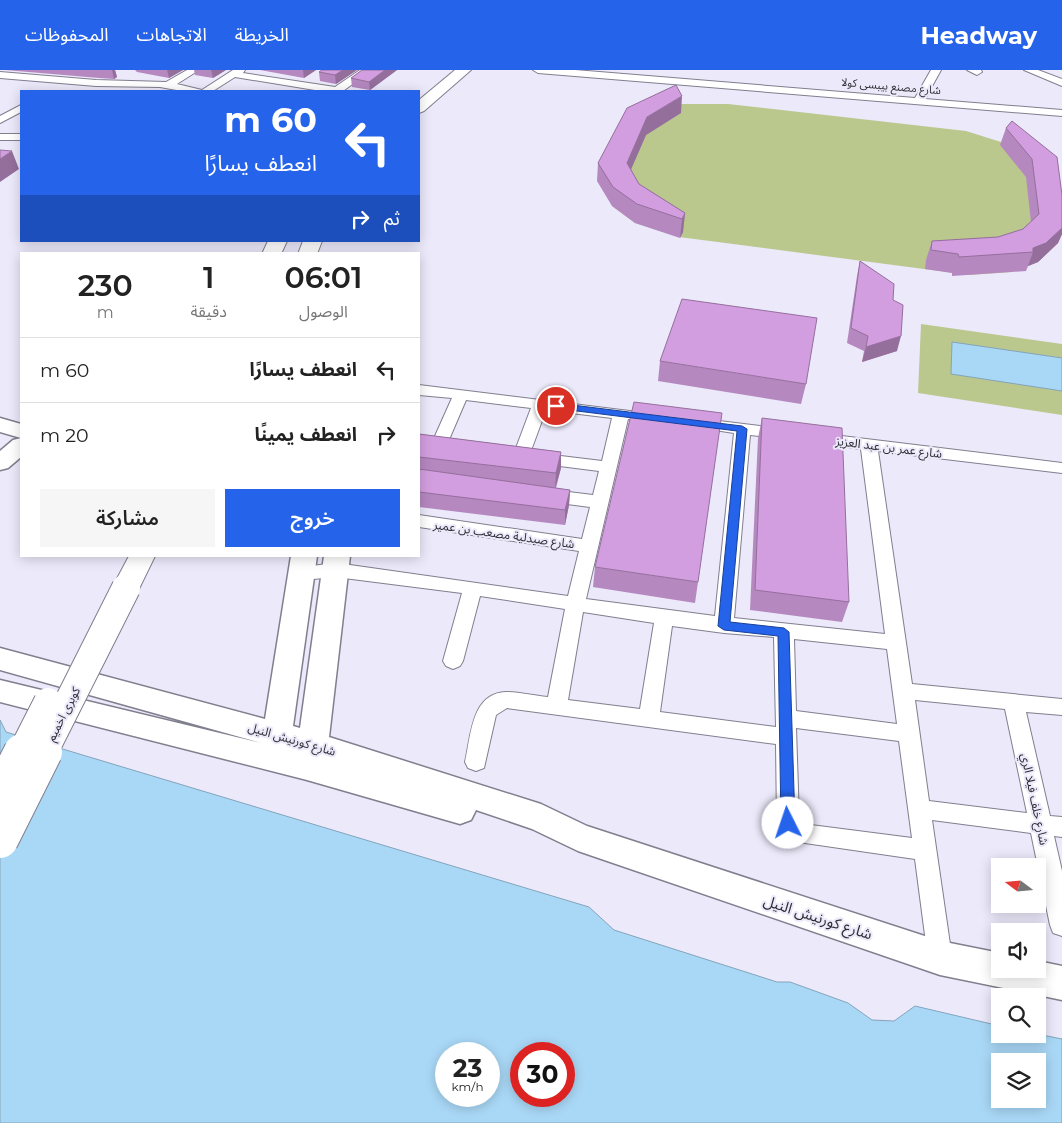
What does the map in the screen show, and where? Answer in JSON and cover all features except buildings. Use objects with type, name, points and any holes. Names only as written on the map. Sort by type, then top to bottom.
[{"type":"main road","points":[[420,107],[464,70]]},
{"type":"main road","points":[[0,425],[17,442],[0,463]]},
{"type":"main road","points":[[117,587],[122,557]]},
{"type":"main road","points":[[117,587],[141,557]]},
{"type":"main road","points":[[310,756],[336,563]]},
{"type":"main road","points":[[276,747],[302,564]]},
{"type":"main road","name":"كوبرى اخميم","points":[[0,795],[117,587]]},
{"type":"main road","name":"كوبرى اخميم","points":[[0,840],[117,587]]},
{"type":"main road","name":"شارع كورنيش النيل","points":[[0,659],[276,747],[310,756],[536,831],[578,837],[940,958],[1062,984]]},
{"type":"main road","name":"شارع كورنيش النيل","points":[[0,691],[276,747]]},
{"type":"street","points":[[50,79],[63,70]]},
{"type":"street","points":[[168,86],[191,70]]},
{"type":"street","points":[[270,79],[284,70]]},
{"type":"street","points":[[339,90],[367,70]]},
{"type":"street","name":"شارع مصنع بيبسى كولا","points":[[538,70],[1062,113]]},
{"type":"street","points":[[918,100],[936,70]]},
{"type":"street","points":[[1030,70],[1062,83]]},
{"type":"street","points":[[110,84],[130,72]]},
{"type":"street","points":[[208,90],[236,72],[332,90]]},
{"type":"street","points":[[0,75],[110,84],[151,83],[191,90]]},
{"type":"street","points":[[305,85],[319,75]]},
{"type":"street","points":[[6,85],[18,77]]},
{"type":"street","points":[[52,90],[68,81]]},
{"type":"street","points":[[0,120],[20,109]]},
{"type":"street","points":[[0,137],[20,137]]},
{"type":"street","name":"شارع عمر بن عبد العزيز","points":[[420,390],[1062,468]]},
{"type":"street","points":[[457,447],[432,444],[461,395]]},
{"type":"street","points":[[521,456],[540,404]]},
{"type":"street","points":[[557,707],[574,605],[621,414]]},
{"type":"street","points":[[724,626],[742,429]]},
{"type":"street","points":[[869,445],[940,958]]},
{"type":"street","points":[[503,454],[608,468]]},
{"type":"street","points":[[524,492],[600,502]]},
{"type":"street","name":"شارع صيدلية مصعب بن عمير","points":[[420,521],[590,546]]},
{"type":"street","points":[[302,564],[336,563],[574,605],[724,626],[895,642]]},
{"type":"street","points":[[453,661],[473,588]]},
{"type":"street","points":[[649,719],[664,618]]},
{"type":"street","points":[[784,632],[786,811],[788,823],[798,832],[925,850]]},
{"type":"street","points":[[903,691],[1062,707]]},
{"type":"street","points":[[476,762],[486,713],[490,706],[505,700],[649,719],[909,734]]},
{"type":"street","name":"شارع خلف فيلا الري","points":[[1014,702],[1051,826],[1062,925]]},
{"type":"street","points":[[920,809],[1051,826]]},
{"type":"green space","points":[[680,104],[728,104],[966,131],[1001,142],[1051,175],[1058,243],[1038,262],[1012,272],[970,275],[679,237],[635,223],[612,206],[626,125]]},
{"type":"green space","points":[[921,324],[1062,344],[1062,415],[918,393]]},
{"type":"water","points":[[952,342],[1062,358],[1062,391],[951,374]]},
{"type":"water","points":[[0,720],[6,732],[589,907],[614,930],[777,982],[790,982],[848,1003],[872,1020],[894,1021],[915,1006],[991,1024],[991,1043],[1046,1043],[1046,1036],[1062,1039],[1062,1123],[0,1123]]},
{"type":"route","points":[[556,406],[742,429],[724,626],[784,632],[786,811],[788,823]]}]
